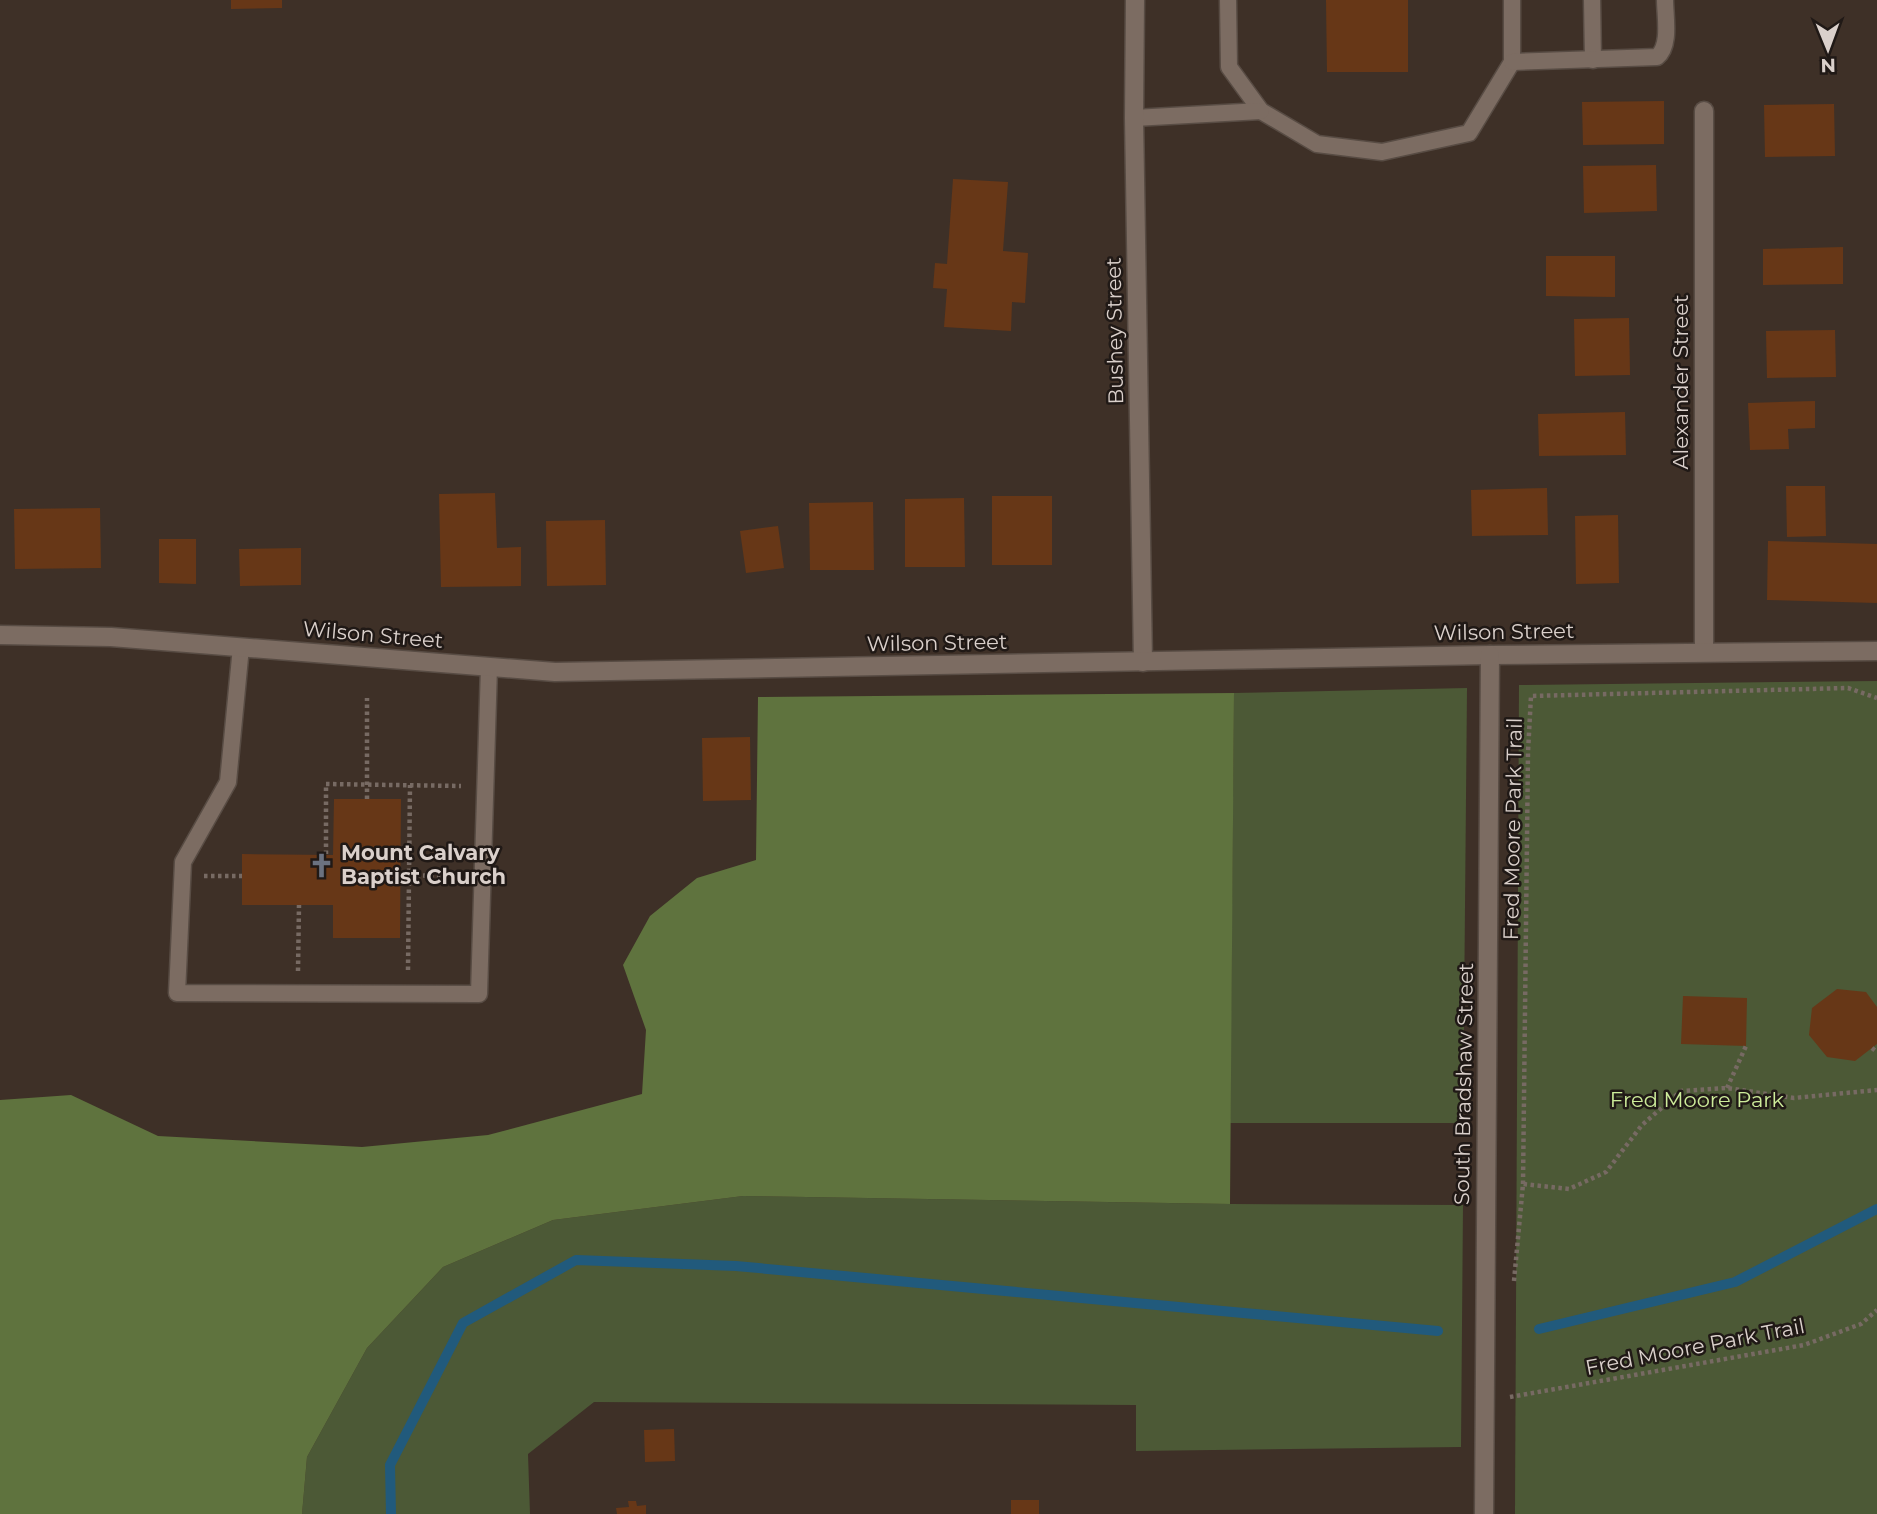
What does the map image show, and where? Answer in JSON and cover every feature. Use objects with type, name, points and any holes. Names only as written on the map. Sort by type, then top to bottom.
[{"type":"street","name":"Bushey Street","points":[[1135,0],[1134,118],[1143,662]]},
{"type":"street","name":"Alexander Street","points":[[1704,111],[1704,652]]},
{"type":"street","name":"Wilson Street","points":[[0,635],[111,637],[555,672],[1490,655],[1877,651]]},
{"type":"street","name":"South Bradshaw Street","points":[[1485,1514],[1490,655]]},
{"type":"lane","points":[[1228,0],[1228,67],[1261,111],[1317,144],[1382,152],[1469,133],[1512,62],[1512,0]]},
{"type":"lane","points":[[1592,0],[1593,60]]},
{"type":"lane","points":[[1512,62],[1651,58],[1661,54],[1665,43],[1665,0]]},
{"type":"lane","points":[[1134,118],[1261,111]]},
{"type":"lane","points":[[241,647],[228,782],[183,862],[177,993],[479,994],[489,667]]},
{"type":"path","name":"Fred Moore Park Trail","points":[[1513,1288],[1523,1184],[1531,696],[1848,688],[1877,698]]},
{"type":"path","points":[[366,799],[367,698]]},
{"type":"path","points":[[326,854],[326,784],[485,786]]},
{"type":"path","points":[[408,994],[410,785]]},
{"type":"path","points":[[409,875],[483,878]]},
{"type":"path","points":[[182,876],[242,876]]},
{"type":"path","points":[[298,993],[299,905]]},
{"type":"path","points":[[1727,1088],[1746,1046]]},
{"type":"path","points":[[1523,1184],[1569,1189],[1606,1172],[1642,1125],[1681,1091],[1727,1088],[1794,1098],[1877,1090]]},
{"type":"path","name":"Fred Moore Park Trail","points":[[1511,1397],[1804,1345],[1861,1324],[1877,1310]]},
{"type":"green space","name":"Fred Moore Park","points":[[1877,681],[1877,1514],[1515,1514],[1519,685]]},
{"type":"green space","points":[[1467,688],[1463,1123],[1230,1123],[1234,693]]},
{"type":"green space","points":[[1234,693],[1230,1204],[743,1196],[553,1220],[443,1267],[367,1348],[307,1457],[302,1514],[0,1514],[0,1100],[71,1095],[158,1136],[362,1147],[488,1135],[642,1094],[646,1030],[623,965],[650,916],[697,878],[756,860],[758,697]]},
{"type":"green space","points":[[743,1196],[1463,1205],[1461,1447],[1136,1451],[1136,1405],[594,1402],[528,1454],[530,1514],[302,1514],[307,1457],[367,1348],[443,1267],[553,1220]]},
{"type":"building","points":[[231,0],[282,0],[282,8],[231,9]]},
{"type":"building","points":[[1326,0],[1408,0],[1408,72],[1327,72]]},
{"type":"building","points":[[1664,101],[1664,144],[1583,145],[1582,102]]},
{"type":"building","points":[[1834,104],[1835,156],[1765,157],[1764,105]]},
{"type":"building","points":[[1656,165],[1657,211],[1584,213],[1583,166]]},
{"type":"building","points":[[953,179],[1008,182],[1003,251],[1028,253],[1025,303],[1012,302],[1011,331],[944,327],[947,289],[933,288],[935,263],[947,264]]},
{"type":"building","points":[[1843,247],[1843,284],[1763,285],[1763,249]]},
{"type":"building","points":[[1546,256],[1615,256],[1615,297],[1546,296]]},
{"type":"building","points":[[1629,318],[1630,375],[1575,376],[1574,319]]},
{"type":"building","points":[[1835,330],[1836,377],[1767,378],[1766,331]]},
{"type":"building","points":[[1815,401],[1815,428],[1788,429],[1789,449],[1750,450],[1748,403]]},
{"type":"building","points":[[1625,412],[1626,455],[1539,456],[1538,414]]},
{"type":"building","points":[[1786,486],[1825,486],[1826,536],[1787,537]]},
{"type":"building","points":[[1547,488],[1548,535],[1472,536],[1471,490]]},
{"type":"building","points":[[495,493],[497,548],[521,547],[521,586],[441,587],[439,494]]},
{"type":"building","points":[[992,496],[1052,496],[1052,565],[992,565]]},
{"type":"building","points":[[964,498],[965,567],[905,567],[905,499]]},
{"type":"building","points":[[873,502],[874,570],[810,570],[809,503]]},
{"type":"building","points":[[100,508],[101,568],[15,569],[14,509]]},
{"type":"building","points":[[1618,515],[1619,583],[1576,584],[1575,516]]},
{"type":"building","points":[[605,520],[606,585],[547,586],[546,521]]},
{"type":"building","points":[[778,526],[784,568],[746,573],[740,531]]},
{"type":"building","points":[[159,539],[196,539],[196,584],[159,583]]},
{"type":"building","points":[[1768,541],[1877,544],[1877,603],[1767,600]]},
{"type":"building","points":[[301,548],[301,585],[240,586],[239,549]]},
{"type":"building","points":[[750,737],[751,800],[703,801],[702,738]]},
{"type":"building","name":"Mount Calvary Baptist Church","points":[[334,799],[401,799],[400,938],[333,938],[333,905],[242,905],[242,854],[333,855]]},
{"type":"building","points":[[1837,989],[1866,992],[1877,1007],[1877,1044],[1855,1061],[1827,1057],[1809,1035],[1812,1008]]},
{"type":"building","points":[[1683,996],[1747,998],[1746,1046],[1681,1044]]},
{"type":"building","points":[[674,1429],[675,1461],[645,1462],[644,1430]]},
{"type":"building","points":[[1011,1500],[1039,1500],[1039,1514],[1011,1514]]},
{"type":"building","points":[[628,1501],[636,1501],[637,1506],[646,1505],[646,1514],[617,1514],[616,1508],[629,1507]]},
{"type":"waterway","points":[[1539,1329],[1735,1282],[1877,1209]]},
{"type":"waterway","points":[[391,1514],[390,1465],[463,1323],[576,1260],[736,1266],[1438,1331]]},
{"type":"place","name":"Mount Calvary Baptist Church","points":[[321,865]]}]
